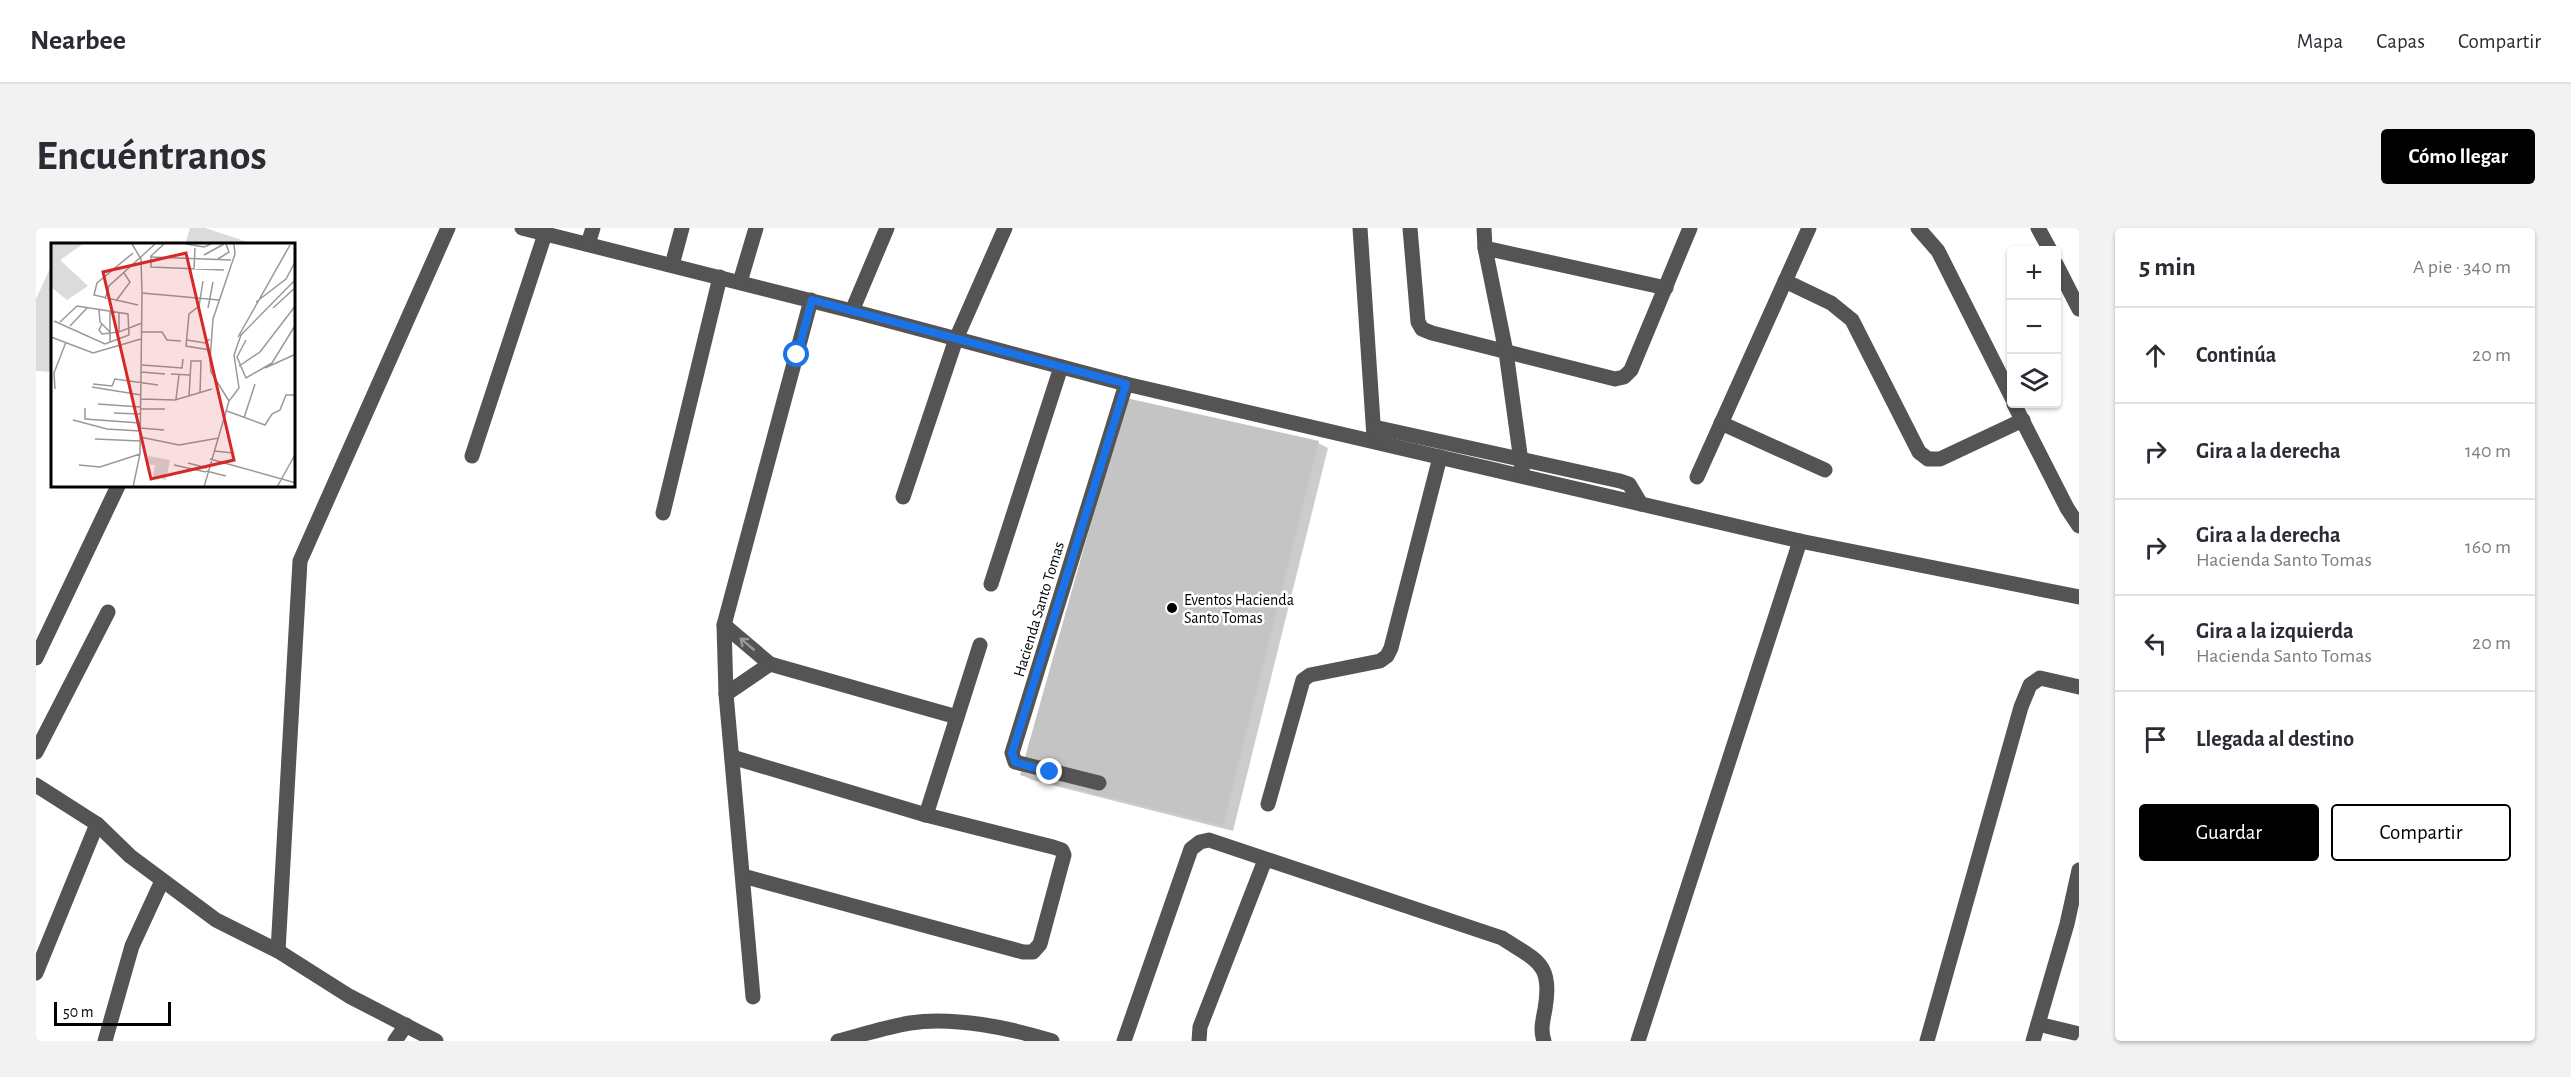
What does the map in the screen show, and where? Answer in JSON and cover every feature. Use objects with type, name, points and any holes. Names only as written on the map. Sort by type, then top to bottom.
[{"type":"street","points":[[278,951],[300,561],[448,228]]},
{"type":"street","points":[[522,228],[812,300],[1126,384],[1374,434],[1521,460],[1629,484],[1641,504]]},
{"type":"street","points":[[588,244],[593,228]]},
{"type":"street","points":[[672,265],[682,228]]},
{"type":"street","points":[[740,282],[756,228]]},
{"type":"street","points":[[852,311],[887,228]]},
{"type":"street","points":[[903,497],[956,339],[1005,228]]},
{"type":"street","points":[[1360,228],[1374,434]]},
{"type":"street","points":[[1410,228],[1418,322],[1422,329],[1615,379],[1624,377],[1631,370],[1690,228]]},
{"type":"street","points":[[1484,228],[1485,248],[1506,352],[1523,476]]},
{"type":"street","points":[[1697,477],[1809,228]]},
{"type":"street","points":[[1918,228],[1938,251],[2007,388]]},
{"type":"street","points":[[2038,228],[2048,246]]},
{"type":"street","points":[[472,456],[545,234]]},
{"type":"street","points":[[1485,248],[1666,288]]},
{"type":"street","points":[[2061,274],[2079,309]]},
{"type":"street","points":[[663,513],[720,277]]},
{"type":"street","points":[[1785,281],[1831,303],[1852,320],[1919,452],[1928,459],[1940,459],[2023,420]]},
{"type":"street","points":[[753,997],[726,694],[724,625],[812,300]]},
{"type":"street","points":[[991,584],[1061,367]]},
{"type":"street","name":"Hacienda Santo Tomas","points":[[1099,783],[1015,762],[1012,753],[1126,384]]},
{"type":"street","points":[[2016,408],[2073,506],[2079,526]]},
{"type":"street","points":[[1721,423],[1825,470]]},
{"type":"street","points":[[1374,434],[1440,457],[1800,541],[2079,597]]},
{"type":"street","points":[[1268,804],[1303,680],[1310,675],[1380,661],[1387,656],[1391,648],[1440,457]]},
{"type":"street","points":[[36,658],[117,488]]},
{"type":"street","points":[[1638,1041],[1800,541]]},
{"type":"street","points":[[36,752],[108,612]]},
{"type":"street","points":[[724,625],[770,664],[957,717]]},
{"type":"street","points":[[926,815],[980,645]]},
{"type":"street","points":[[726,694],[770,664]]},
{"type":"street","points":[[1927,1041],[2021,707],[2030,685],[2040,678],[2079,687]]},
{"type":"street","points":[[732,758],[926,815],[1062,850],[1064,855],[1040,944],[1034,952],[1023,952],[742,876]]},
{"type":"street","points":[[36,785],[96,824],[130,856],[216,920],[278,951],[349,996],[436,1041]]},
{"type":"street","points":[[36,973],[96,824]]},
{"type":"street","points":[[1124,1041],[1191,849],[1200,842],[1209,840],[1502,938],[1540,963],[1548,981],[1542,1026],[1544,1041]]},
{"type":"street","points":[[1198,1041],[1200,1027],[1265,860]]},
{"type":"street","points":[[2033,1041],[2073,925],[2079,870]]},
{"type":"street","points":[[105,1041],[132,946],[162,881]]},
{"type":"street","points":[[838,1041],[910,1023],[940,1021],[1021,1031],[1052,1041]]},
{"type":"street","points":[[2038,1024],[2079,1034]]},
{"type":"street","points":[[395,1041],[406,1025]]},
{"type":"shaded area","points":[[190,228],[205,228],[251,243],[185,243]]},
{"type":"shaded area","points":[[51,266],[51,372],[36,371],[36,299]]},
{"type":"building","name":"Eventos Hacienda Santo Tomas","points":[[1126,398],[1319,441],[1223,826],[1020,775]]},
{"type":"place","name":"Eventos Hacienda Santo Tomas","points":[[1172,608]]},
{"type":"route","points":[[797,355],[812,300],[1126,384],[1012,753],[1015,762],[1050,772]]}]
